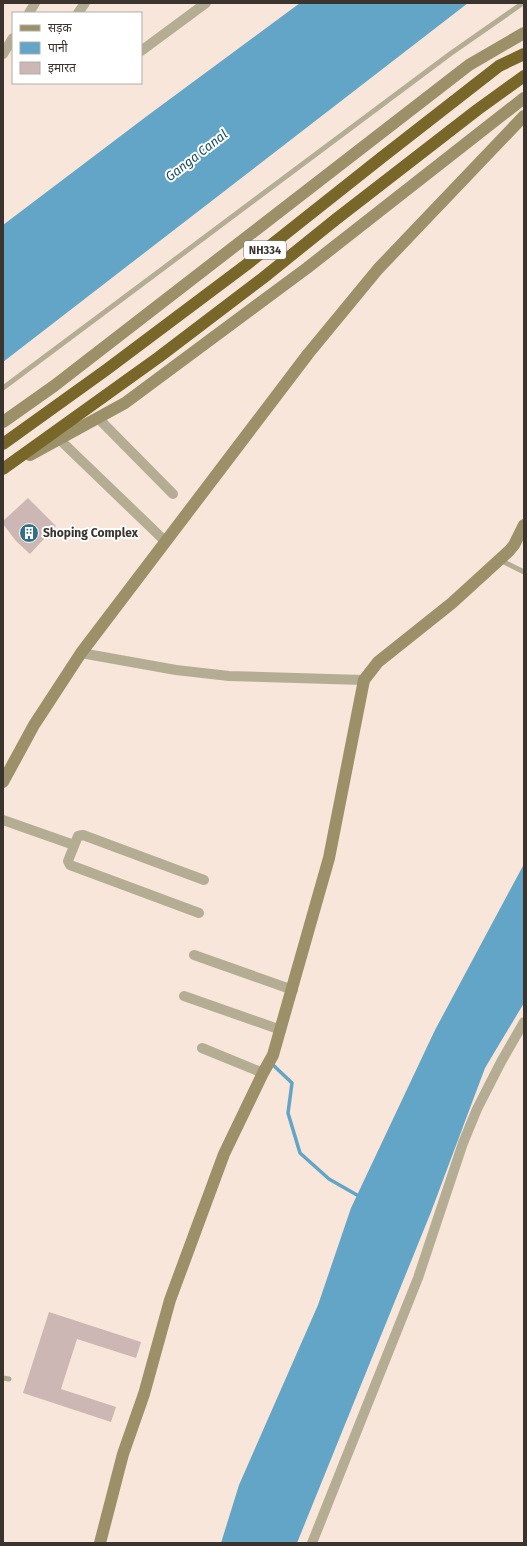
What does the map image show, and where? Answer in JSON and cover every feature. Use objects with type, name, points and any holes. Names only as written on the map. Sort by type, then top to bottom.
[{"type":"highway","name":"NH334","points":[[3,444],[106,370],[246,265],[499,66],[524,54]]},
{"type":"highway","name":"NH334","points":[[3,469],[159,357],[263,278],[477,110],[524,76]]},
{"type":"street","points":[[30,12],[35,3]]},
{"type":"street","points":[[79,12],[84,3]]},
{"type":"street","points":[[142,50],[206,3]]},
{"type":"street","points":[[3,422],[73,371],[469,65],[524,33]]},
{"type":"street","points":[[3,54],[12,40]]},
{"type":"street","points":[[3,469],[125,403],[300,273],[524,98]]},
{"type":"street","points":[[3,782],[34,725],[81,653],[308,354],[378,269],[524,116]]},
{"type":"street","points":[[98,418],[172,494]]},
{"type":"street","points":[[59,439],[166,542]]},
{"type":"street","points":[[100,1543],[123,1454],[144,1394],[170,1300],[224,1154],[273,1055],[281,1030],[329,858],[364,680],[378,662],[452,603],[514,545],[524,525]]},
{"type":"street","points":[[81,653],[176,670],[229,676],[364,680]]},
{"type":"street","points":[[3,820],[74,845]]},
{"type":"street","points":[[198,913],[70,866],[68,861],[78,836],[83,835],[204,880]]},
{"type":"street","points":[[194,956],[293,990]]},
{"type":"street","points":[[184,996],[281,1030]]},
{"type":"street","points":[[312,1543],[418,1278],[466,1136],[477,1108],[524,1022]]},
{"type":"street","points":[[202,1048],[263,1073]]},
{"type":"lane","points":[[3,388],[450,54],[523,3]]},
{"type":"lane","points":[[499,559],[524,572]]},
{"type":"lane","points":[[3,1378],[10,1379]]},
{"type":"water","name":"Ganga Canal","points":[[300,3],[468,3],[3,362],[3,225]]},
{"type":"water","points":[[524,864],[524,1003],[485,1068],[431,1212],[297,1543],[221,1543],[239,1485],[318,1305],[351,1208],[435,1030]]},
{"type":"building","name":"Shoping Complex","points":[[28,498],[56,526],[30,554],[16,541],[3,524],[3,521]]},
{"type":"building","points":[[49,1312],[141,1342],[136,1358],[77,1339],[61,1389],[116,1407],[111,1422],[23,1393]]},
{"type":"waterway","points":[[272,1064],[292,1083],[288,1113],[300,1153],[329,1179],[357,1195]]},
{"type":"place","name":"Shoping Complex","points":[[29,533]]}]
